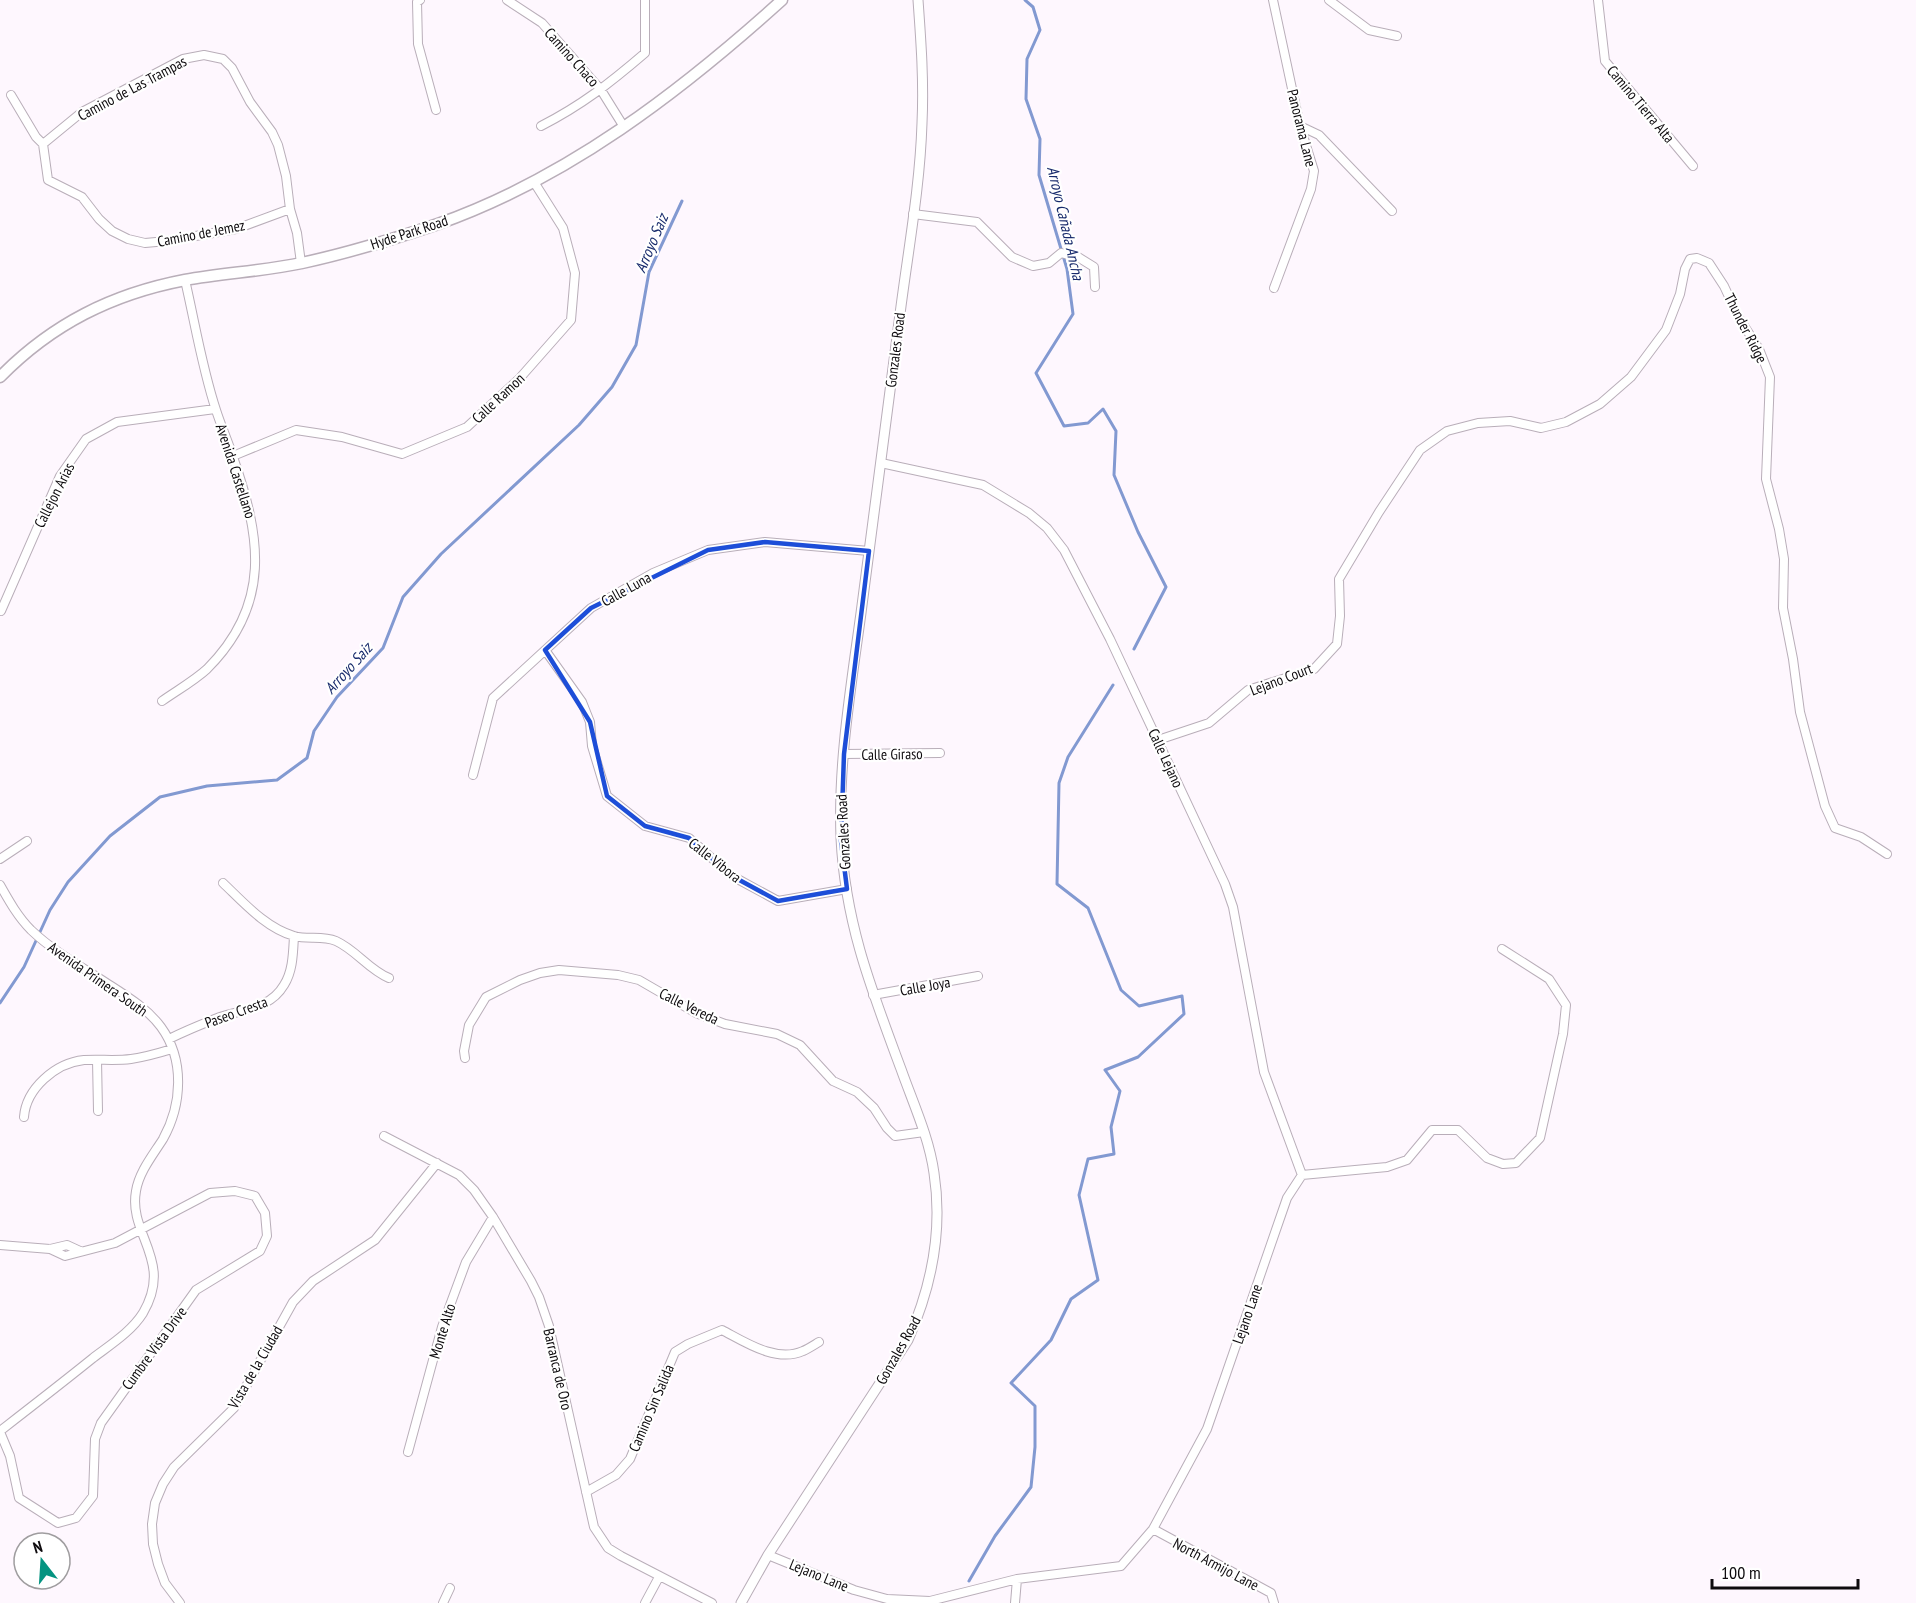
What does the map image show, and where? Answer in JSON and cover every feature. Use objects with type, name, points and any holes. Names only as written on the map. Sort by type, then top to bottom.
[{"type":"main road","name":"Hyde Park Road","points":[[0,377],[16,360],[47,335],[83,314],[132,292],[185,280],[301,263],[370,245],[439,223],[534,182],[580,156],[624,127],[684,83],[782,0]]},
{"type":"street","points":[[420,0],[417,2],[418,44],[436,110]]},
{"type":"street","name":"Camino Chaco","points":[[507,0],[542,23],[601,90],[624,127]]},
{"type":"street","points":[[541,126],[565,114],[601,90],[645,53],[645,0]]},
{"type":"street","name":"Gonzales Road","points":[[741,1603],[768,1555],[908,1340],[929,1283],[934,1254],[937,1216],[934,1173],[924,1132],[873,995],[857,943],[841,841],[844,754],[922,128],[923,90],[918,0]]},
{"type":"street","name":"Panorama Lane","points":[[1273,0],[1300,126],[1314,171],[1311,189],[1274,288]]},
{"type":"street","points":[[1329,0],[1369,30],[1397,36]]},
{"type":"street","name":"Camino Tierra Alta","points":[[1598,0],[1605,62],[1693,166]]},
{"type":"street","name":"Camino de Las Trampas","points":[[42,144],[82,112],[183,58],[217,56],[232,68],[254,108],[275,138],[286,176],[301,263]]},
{"type":"street","name":"Camino de Jemez","points":[[11,95],[36,138],[42,144],[48,180],[82,197],[105,225],[120,236],[136,242],[160,242],[236,229],[290,209]]},
{"type":"street","points":[[1300,126],[1319,135],[1392,211]]},
{"type":"street","name":"Calle Ramon","points":[[233,456],[296,430],[342,437],[402,454],[467,427],[519,379],[571,320],[575,273],[563,228],[534,182]]},
{"type":"street","points":[[913,214],[977,222],[1012,257],[1033,266],[1049,263],[1061,253],[1078,257],[1094,267],[1095,287]]},
{"type":"street","name":"Thunder Ridge","points":[[1379,512],[1420,450],[1446,432],[1478,423],[1510,421],[1541,428],[1566,422],[1600,404],[1631,377],[1666,330],[1690,259],[1697,258],[1709,263],[1759,349],[1770,377],[1766,479],[1784,558],[1783,608],[1800,712],[1825,806],[1835,828],[1861,837],[1887,854]]},
{"type":"street","name":"Avenida Castellano","points":[[162,701],[206,670],[234,638],[250,603],[256,565],[252,516],[215,409],[185,280]]},
{"type":"street","name":"Callejon Arias","points":[[1,611],[60,477],[86,439],[117,422],[215,409]]},
{"type":"street","name":"Calle Lejano","points":[[881,463],[983,485],[1029,513],[1047,528],[1070,561],[1207,842],[1233,907],[1264,1072],[1302,1175]]},
{"type":"street","name":"Lejano Court","points":[[1158,740],[1209,723],[1248,690],[1314,669],[1337,644],[1340,616],[1339,579],[1379,512]]},
{"type":"street","name":"Calle Luna","points":[[473,775],[493,698],[591,609],[653,573],[708,550],[765,542],[869,551]]},
{"type":"street","name":"Calle Vibora","points":[[545,650],[582,702],[590,722],[592,746],[607,796],[645,826],[689,838],[732,876],[778,901],[847,889]]},
{"type":"street","name":"Calle Giraso","points":[[844,754],[940,753]]},
{"type":"street","points":[[0,858],[27,841]]},
{"type":"street","points":[[223,884],[264,919],[294,936],[336,941],[376,972],[389,978]]},
{"type":"street","name":"Avenida Primera South","points":[[0,885],[16,912],[32,931],[53,948],[144,1009],[160,1026],[169,1039],[178,1080],[177,1100],[168,1129],[142,1174],[136,1190],[135,1206],[152,1256],[154,1280],[147,1305],[138,1321],[123,1335],[0,1431]]},
{"type":"street","name":"Paseo Cresta","points":[[169,1039],[217,1018],[272,1000],[288,978],[294,936]]},
{"type":"street","points":[[1302,1175],[1387,1167],[1407,1160],[1432,1130],[1458,1130],[1487,1158],[1503,1164],[1516,1163],[1540,1138],[1563,1034],[1566,1005],[1549,980],[1502,948]]},
{"type":"street","name":"Calle Vereda","points":[[465,1058],[464,1051],[469,1025],[486,997],[540,973],[559,970],[618,975],[639,980],[696,1013],[725,1024],[777,1034],[800,1045],[833,1081],[857,1092],[874,1108],[895,1136],[924,1132]]},
{"type":"street","name":"Calle Joya","points":[[873,995],[978,976]]},
{"type":"street","points":[[24,1117],[26,1101],[30,1094],[49,1076],[69,1064],[140,1058],[172,1049]]},
{"type":"street","points":[[97,1060],[98,1111]]},
{"type":"street","name":"Barranca de Oro","points":[[384,1136],[459,1175],[474,1190],[493,1217],[531,1281],[544,1311],[594,1527],[608,1548],[712,1603]]},
{"type":"street","name":"Vista de la Ciudad","points":[[180,1603],[165,1582],[153,1544],[154,1513],[163,1484],[174,1467],[234,1408],[293,1302],[313,1281],[375,1240],[437,1163]]},
{"type":"street","name":"Lejano Lane","points":[[768,1555],[845,1587],[887,1599],[930,1601],[1017,1578],[1121,1566],[1153,1529],[1206,1429],[1287,1198],[1302,1175]]},
{"type":"street","name":"Cumbre Vista Drive","points":[[0,1245],[50,1249],[67,1245],[80,1251],[106,1246],[142,1230],[210,1193],[235,1191],[255,1196],[265,1213],[267,1236],[260,1251],[196,1290],[105,1414],[94,1439],[93,1496],[76,1518],[58,1523],[19,1498],[10,1456],[0,1431]]},
{"type":"street","name":"Monte Alto","points":[[408,1452],[442,1327],[466,1262],[493,1217]]},
{"type":"street","name":"Camino Sin Salida","points":[[586,1492],[615,1475],[630,1459],[675,1352],[722,1330],[753,1346],[778,1355],[801,1352],[819,1342]]},
{"type":"street","name":"North Armijo Lane","points":[[1153,1529],[1271,1593],[1274,1603]]},
{"type":"street","points":[[645,1603],[659,1577]]},
{"type":"street","points":[[1015,1603],[1017,1578]]},
{"type":"street","points":[[443,1603],[450,1587]]},
{"type":"highlighted area","points":[[765,542],[869,551],[844,754],[841,841],[847,889],[778,901],[732,876],[689,838],[645,826],[607,796],[590,722],[545,650],[591,608],[708,550]]},
{"type":"waterway","name":"Arroyo Cañada Ancha","points":[[1025,0],[1033,7],[1040,30],[1027,59],[1026,99],[1040,139],[1039,175],[1067,269],[1073,314],[1036,373],[1064,426],[1088,423],[1103,409],[1116,431],[1114,475],[1138,532],[1166,587],[1134,649]]},
{"type":"waterway","name":"Arroyo Saiz","points":[[0,1003],[24,967],[50,910],[68,882],[110,836],[160,797],[207,786],[277,780],[307,758],[314,731],[337,697],[383,648],[403,597],[441,554],[579,425],[612,387],[636,345],[649,272],[682,201]]},
{"type":"waterway","name":"Arroyo Cañada Ancha","points":[[969,1581],[995,1536],[1031,1487],[1035,1447],[1035,1406],[1011,1383],[1051,1340],[1071,1299],[1098,1280],[1079,1195],[1088,1159],[1114,1154],[1111,1127],[1120,1091],[1105,1070],[1138,1057],[1184,1014],[1182,996],[1139,1006],[1121,990],[1088,908],[1057,884],[1059,783],[1068,757],[1113,685]]}]
